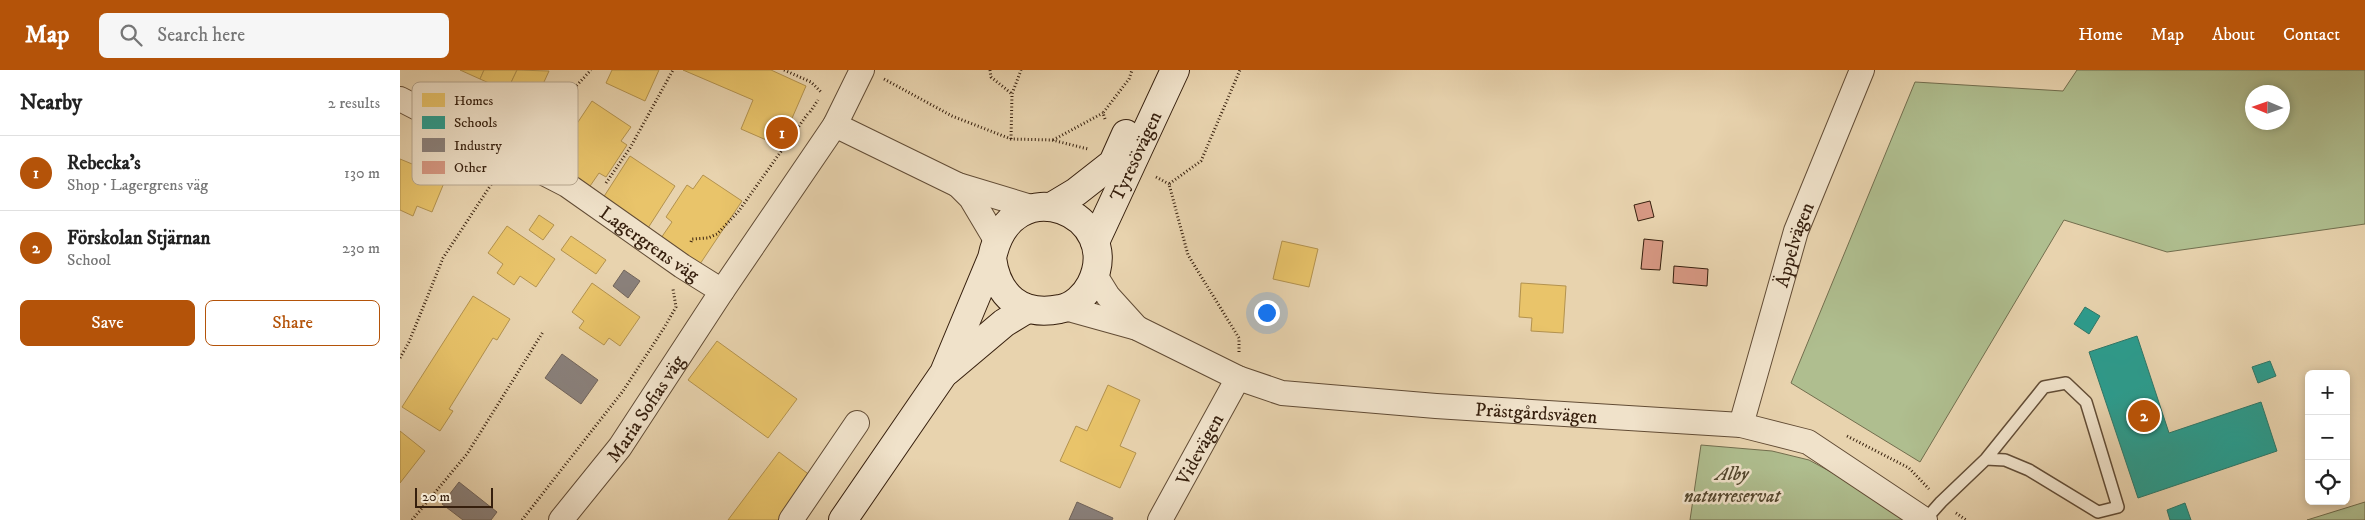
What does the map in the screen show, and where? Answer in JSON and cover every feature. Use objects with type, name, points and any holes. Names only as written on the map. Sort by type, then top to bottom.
[{"type":"main road","name":"Tyresövägen","points":[[843,520],[944,373],[1004,227],[1016,215],[1042,207],[1076,192],[1113,163],[1156,70]]},
{"type":"main road","name":"Tyresövägen","points":[[944,373],[1004,322],[1027,309],[1044,312],[1065,308],[1077,301],[1088,290],[1095,275],[1098,258],[1095,242],[1175,70]]},
{"type":"main road","points":[[1042,207],[1069,212],[1082,222],[1095,242]]},
{"type":"main road","points":[[994,249],[994,273],[1002,290],[1015,303],[1027,309]]},
{"type":"street","name":"Äppelvägen","points":[[1741,425],[1796,231],[1862,70]]},
{"type":"street","points":[[722,291],[870,72]]},
{"type":"street","name":"Lagergrens väg","points":[[400,99],[412,105]]},
{"type":"street","points":[[835,125],[958,185],[1042,207]]},
{"type":"street","name":"Lagergrens väg","points":[[567,185],[682,266],[722,291]]},
{"type":"street","points":[[958,185],[971,198],[994,249]]},
{"type":"street","name":"Prästgårdsvägen","points":[[1095,275],[1108,296],[1136,328]]},
{"type":"street","name":"Maria Sofias väg","points":[[561,520],[620,446],[722,291]]},
{"type":"street","name":"Prästgårdsvägen","points":[[1065,308],[1136,328],[1238,378],[1282,394],[1436,406],[1741,425],[1808,442],[1925,520]]},
{"type":"street","name":"Videvägen","points":[[1160,520],[1238,378]]},
{"type":"street","points":[[791,520],[857,423]]},
{"type":"lane","points":[[1925,520],[1986,459],[2044,387],[2066,383],[2086,402],[2118,507],[2098,512],[2029,470],[2005,460],[1986,459]]},
{"type":"path","points":[[578,84],[591,70]]},
{"type":"path","points":[[592,203],[630,148],[673,70]]},
{"type":"path","points":[[784,70],[811,82],[823,94]]},
{"type":"path","points":[[990,70],[991,77],[1012,94]]},
{"type":"path","points":[[1011,139],[1012,94],[1021,70]]},
{"type":"path","points":[[1169,184],[1201,161],[1240,70]]},
{"type":"path","points":[[870,72],[952,116],[1011,139],[1052,140],[1096,150]]},
{"type":"path","points":[[688,246],[692,239],[708,238],[718,234],[738,212],[808,112]]},
{"type":"path","points":[[1052,140],[1103,113]]},
{"type":"path","points":[[1156,177],[1169,184],[1188,255],[1239,338],[1238,378]]},
{"type":"path","points":[[400,358],[409,342],[443,258],[490,185]]},
{"type":"path","points":[[522,520],[623,391],[664,328],[676,307],[672,282]]},
{"type":"path","points":[[412,520],[466,454],[543,332]]},
{"type":"green space","points":[[2077,70],[2365,70],[2365,224],[2167,252],[2064,220],[1920,462],[1791,383],[1915,82],[2063,91]]},
{"type":"green space","name":"Alby naturreservat","points":[[1701,445],[1772,451],[1809,460],[1884,501],[1908,520],[1690,520]]},
{"type":"green space","points":[[2365,502],[2365,520],[2307,520]]},
{"type":"building: Homes","points":[[460,70],[484,70],[480,79]]},
{"type":"building: Homes","points":[[484,70],[517,70],[511,82],[487,82],[480,79]]},
{"type":"building: Homes","points":[[517,70],[549,71],[544,82],[511,82]]},
{"type":"building: Homes","points":[[612,70],[659,70],[645,101],[606,83]]},
{"type":"building: Homes","points":[[683,70],[771,70],[806,86],[780,146],[741,129],[753,100]]},
{"type":"building: Homes","points":[[592,101],[631,127],[621,141],[627,145],[606,177],[599,173],[588,189],[578,182],[578,122]]},
{"type":"building: Homes","points":[[630,156],[675,186],[648,228],[603,198]]},
{"type":"building: Homes","points":[[400,159],[412,164],[412,185],[443,185],[432,212],[417,206],[413,216],[400,210]]},
{"type":"building: Homes","points":[[703,175],[742,201],[700,264],[661,238],[672,222],[666,217],[687,185],[693,189]]},
{"type":"building: Homes","points":[[539,215],[554,225],[543,240],[529,230]]},
{"type":"building: Homes","points":[[507,226],[555,259],[536,287],[520,276],[514,285],[497,273],[503,264],[488,253]]},
{"type":"building: Homes","points":[[571,236],[606,260],[596,274],[561,250]]},
{"type":"building: Homes","points":[[1282,241],[1318,249],[1309,287],[1273,279]]},
{"type":"building: Homes","points":[[592,283],[640,317],[620,346],[609,338],[604,345],[579,328],[584,321],[572,312]]},
{"type":"building: Homes","points":[[1521,283],[1566,286],[1563,333],[1531,331],[1532,318],[1519,317]]},
{"type":"building: Homes","points":[[473,296],[510,319],[497,340],[493,338],[449,409],[453,411],[440,431],[402,407]]},
{"type":"building: Homes","points":[[717,341],[797,399],[768,438],[688,380]]},
{"type":"building: Homes","points":[[1108,385],[1140,400],[1120,446],[1136,453],[1120,488],[1060,461],[1076,426],[1087,431]]},
{"type":"building: Homes","points":[[400,431],[425,451],[400,483]]},
{"type":"building: Homes","points":[[779,452],[815,479],[785,520],[728,520]]},
{"type":"building: Schools","points":[[2085,307],[2100,316],[2089,334],[2074,324]]},
{"type":"building: Schools","points":[[2137,336],[2169,433],[2261,402],[2277,451],[2138,498],[2089,352]]},
{"type":"building: Schools","points":[[2270,361],[2276,376],[2258,383],[2252,367]]},
{"type":"building: Schools","points":[[2185,503],[2191,520],[2170,520],[2167,510]]},
{"type":"building: Industry","points":[[624,270],[640,281],[628,298],[613,286]]},
{"type":"building: Industry","points":[[562,354],[598,380],[581,404],[545,378]]},
{"type":"building: Industry","points":[[459,482],[497,512],[491,520],[463,520],[442,504]]},
{"type":"building: Industry","points":[[1077,502],[1113,518],[1112,520],[1069,520]]},
{"type":"building: Other","points":[[1650,201],[1654,217],[1638,221],[1634,205]]},
{"type":"building: Other","points":[[1644,239],[1663,241],[1660,270],[1641,269]]},
{"type":"building: Other","points":[[1674,266],[1708,269],[1707,286],[1673,283]]},
{"type":"place","name":"Rebecka’s","points":[[782,133]]},
{"type":"place","name":"Förskolan Stjärnan","points":[[2144,416]]}]
